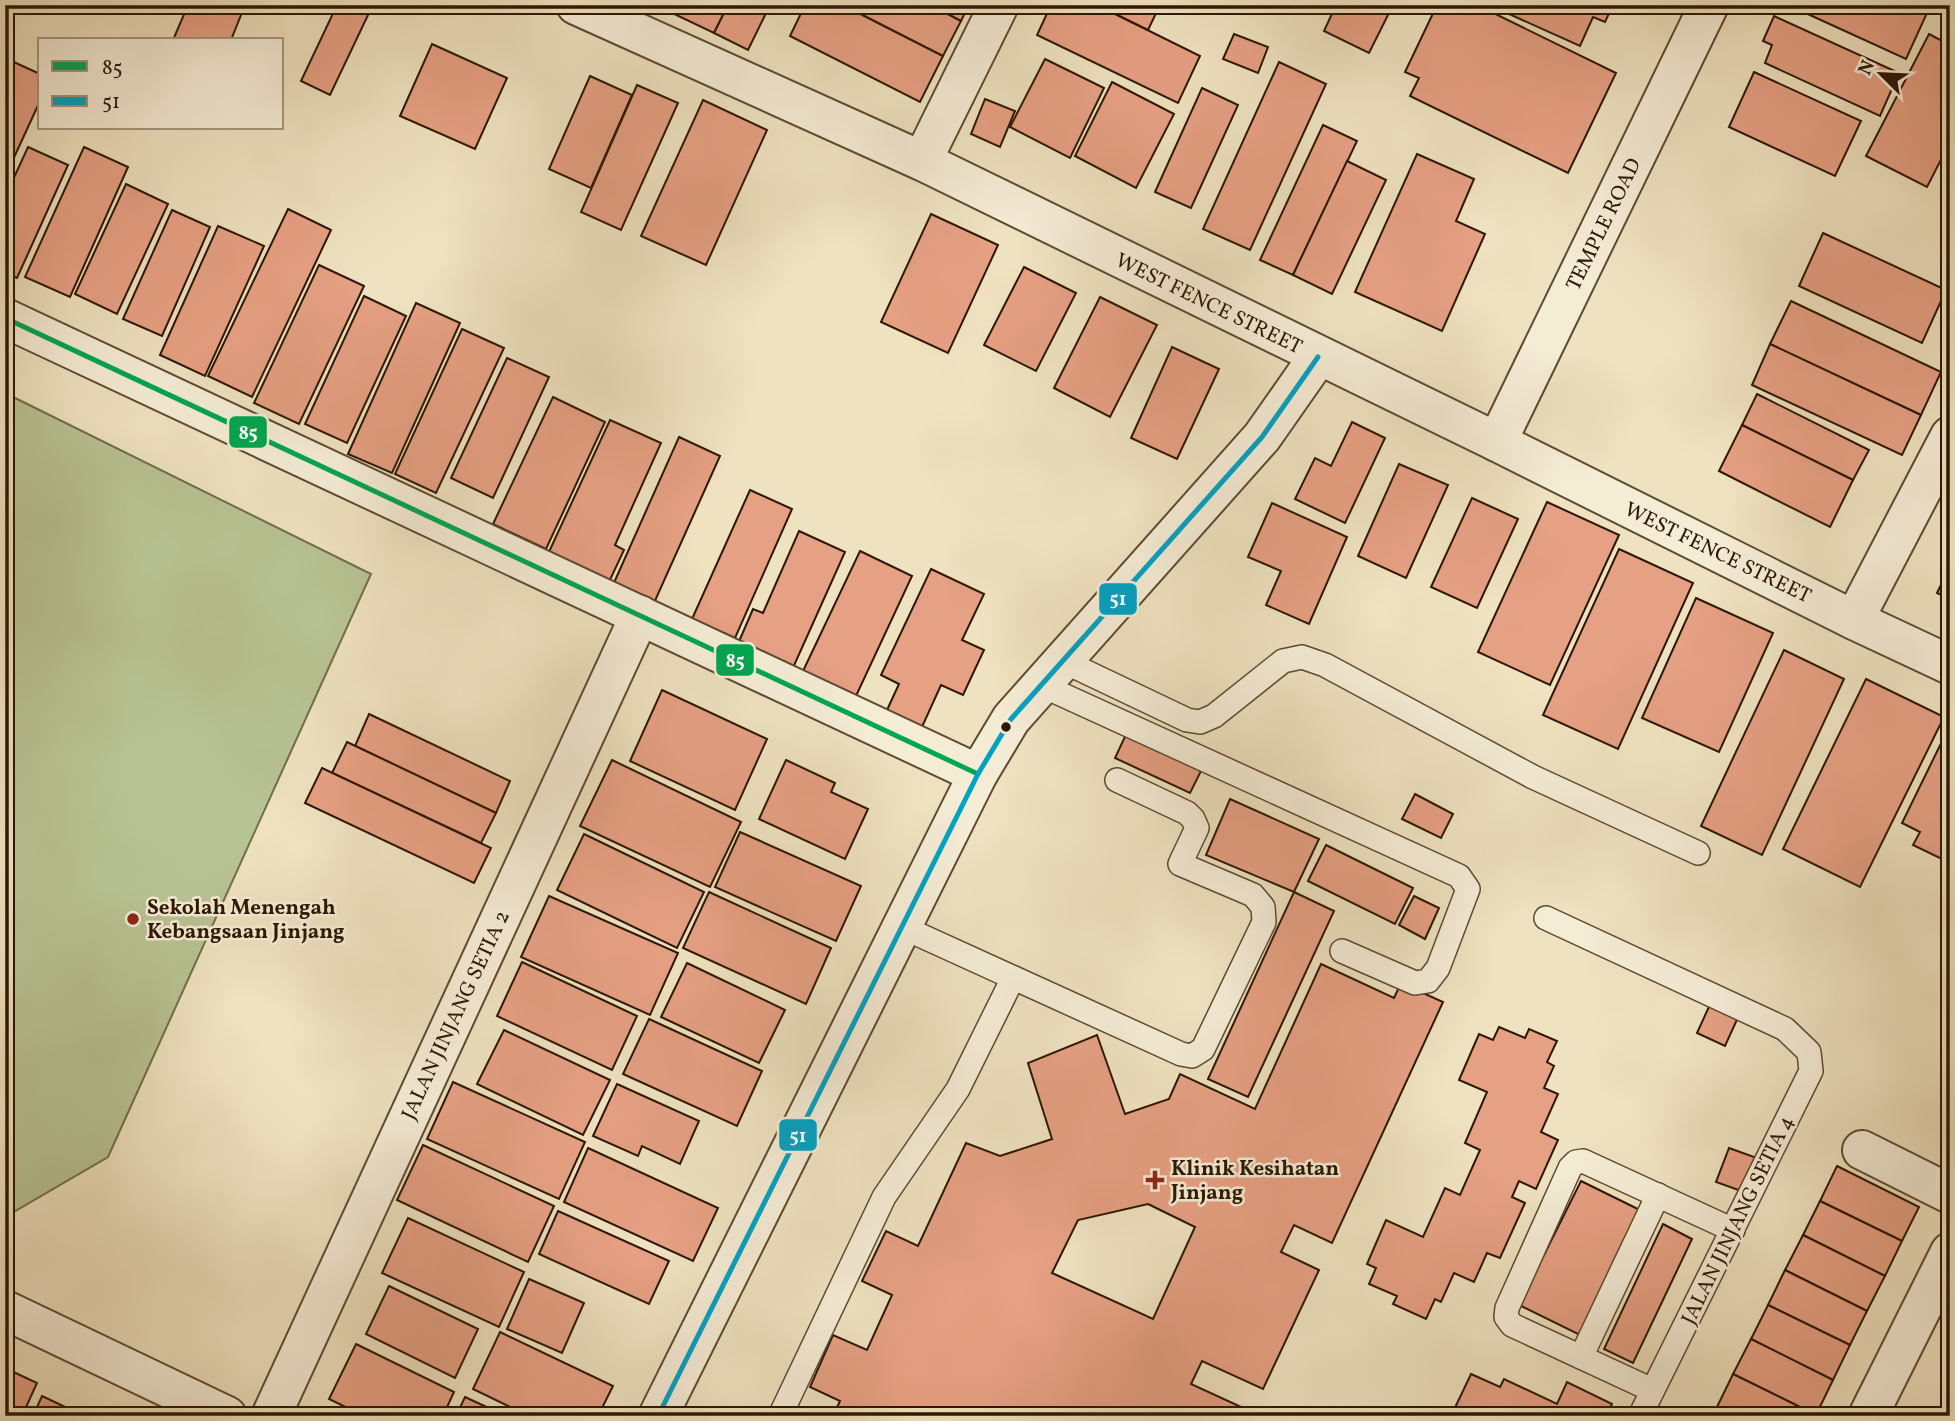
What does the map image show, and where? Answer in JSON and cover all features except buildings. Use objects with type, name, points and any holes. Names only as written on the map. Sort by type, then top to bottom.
[{"type":"street","name":"WEST FENCE STREET","points":[[576,5],[922,161],[1950,665]]},
{"type":"street","points":[[922,161],[999,5]]},
{"type":"street","name":"TEMPLE ROAD","points":[[1496,442],[1709,5]]},
{"type":"street","points":[[5,318],[978,774]]},
{"type":"street","points":[[658,1416],[978,774],[1011,719],[1262,437],[1318,356]]},
{"type":"street","points":[[1854,620],[1950,436]]},
{"type":"street","name":"JALAN JINJANG SETIA 2","points":[[271,1416],[640,615]]},
{"type":"street","points":[[1862,1150],[1950,1194]]},
{"type":"street","points":[[1868,1416],[1950,1252]]},
{"type":"street","points":[[5,1310],[227,1416]]},
{"type":"lane","points":[[1052,673],[1187,720],[1200,722],[1214,716],[1283,660],[1302,657],[1325,665],[1533,777],[1698,853]]},
{"type":"lane","points":[[1052,673],[1459,876],[1468,889],[1438,968],[1428,981],[1415,983],[1342,951]]},
{"type":"lane","points":[[902,927],[1181,1054],[1192,1056],[1203,1049],[1264,922],[1263,906],[1253,895],[1180,864],[1197,828],[1193,819],[1187,813],[1117,780]]},
{"type":"lane","name":"JALAN JINJANG SETIA 4","points":[[1546,918],[1786,1029],[1809,1052],[1811,1071],[1640,1416]]},
{"type":"lane","points":[[780,1416],[884,1197],[958,1089],[1013,978]]},
{"type":"lane","points":[[1652,1390],[1511,1325],[1506,1317],[1507,1308],[1570,1168],[1576,1162],[1583,1161],[1733,1230]]},
{"type":"lane","points":[[1581,1357],[1658,1195]]},
{"type":"green space","name":"Sekolah Menengah Kebangsaan Jinjang","points":[[5,393],[371,574],[108,1157],[5,1217]]},
{"type":"transit line","name":"85","points":[[5,318],[978,774]]},
{"type":"transit line","name":"51","points":[[658,1416],[978,774],[1011,719],[1262,437],[1318,357]]},
{"type":"place","name":"Sekolah Menengah Kebangsaan Jinjang","points":[[133,919]]},
{"type":"place","name":"Klinik Kesihatan Jinjang","points":[[1155,1180]]}]
